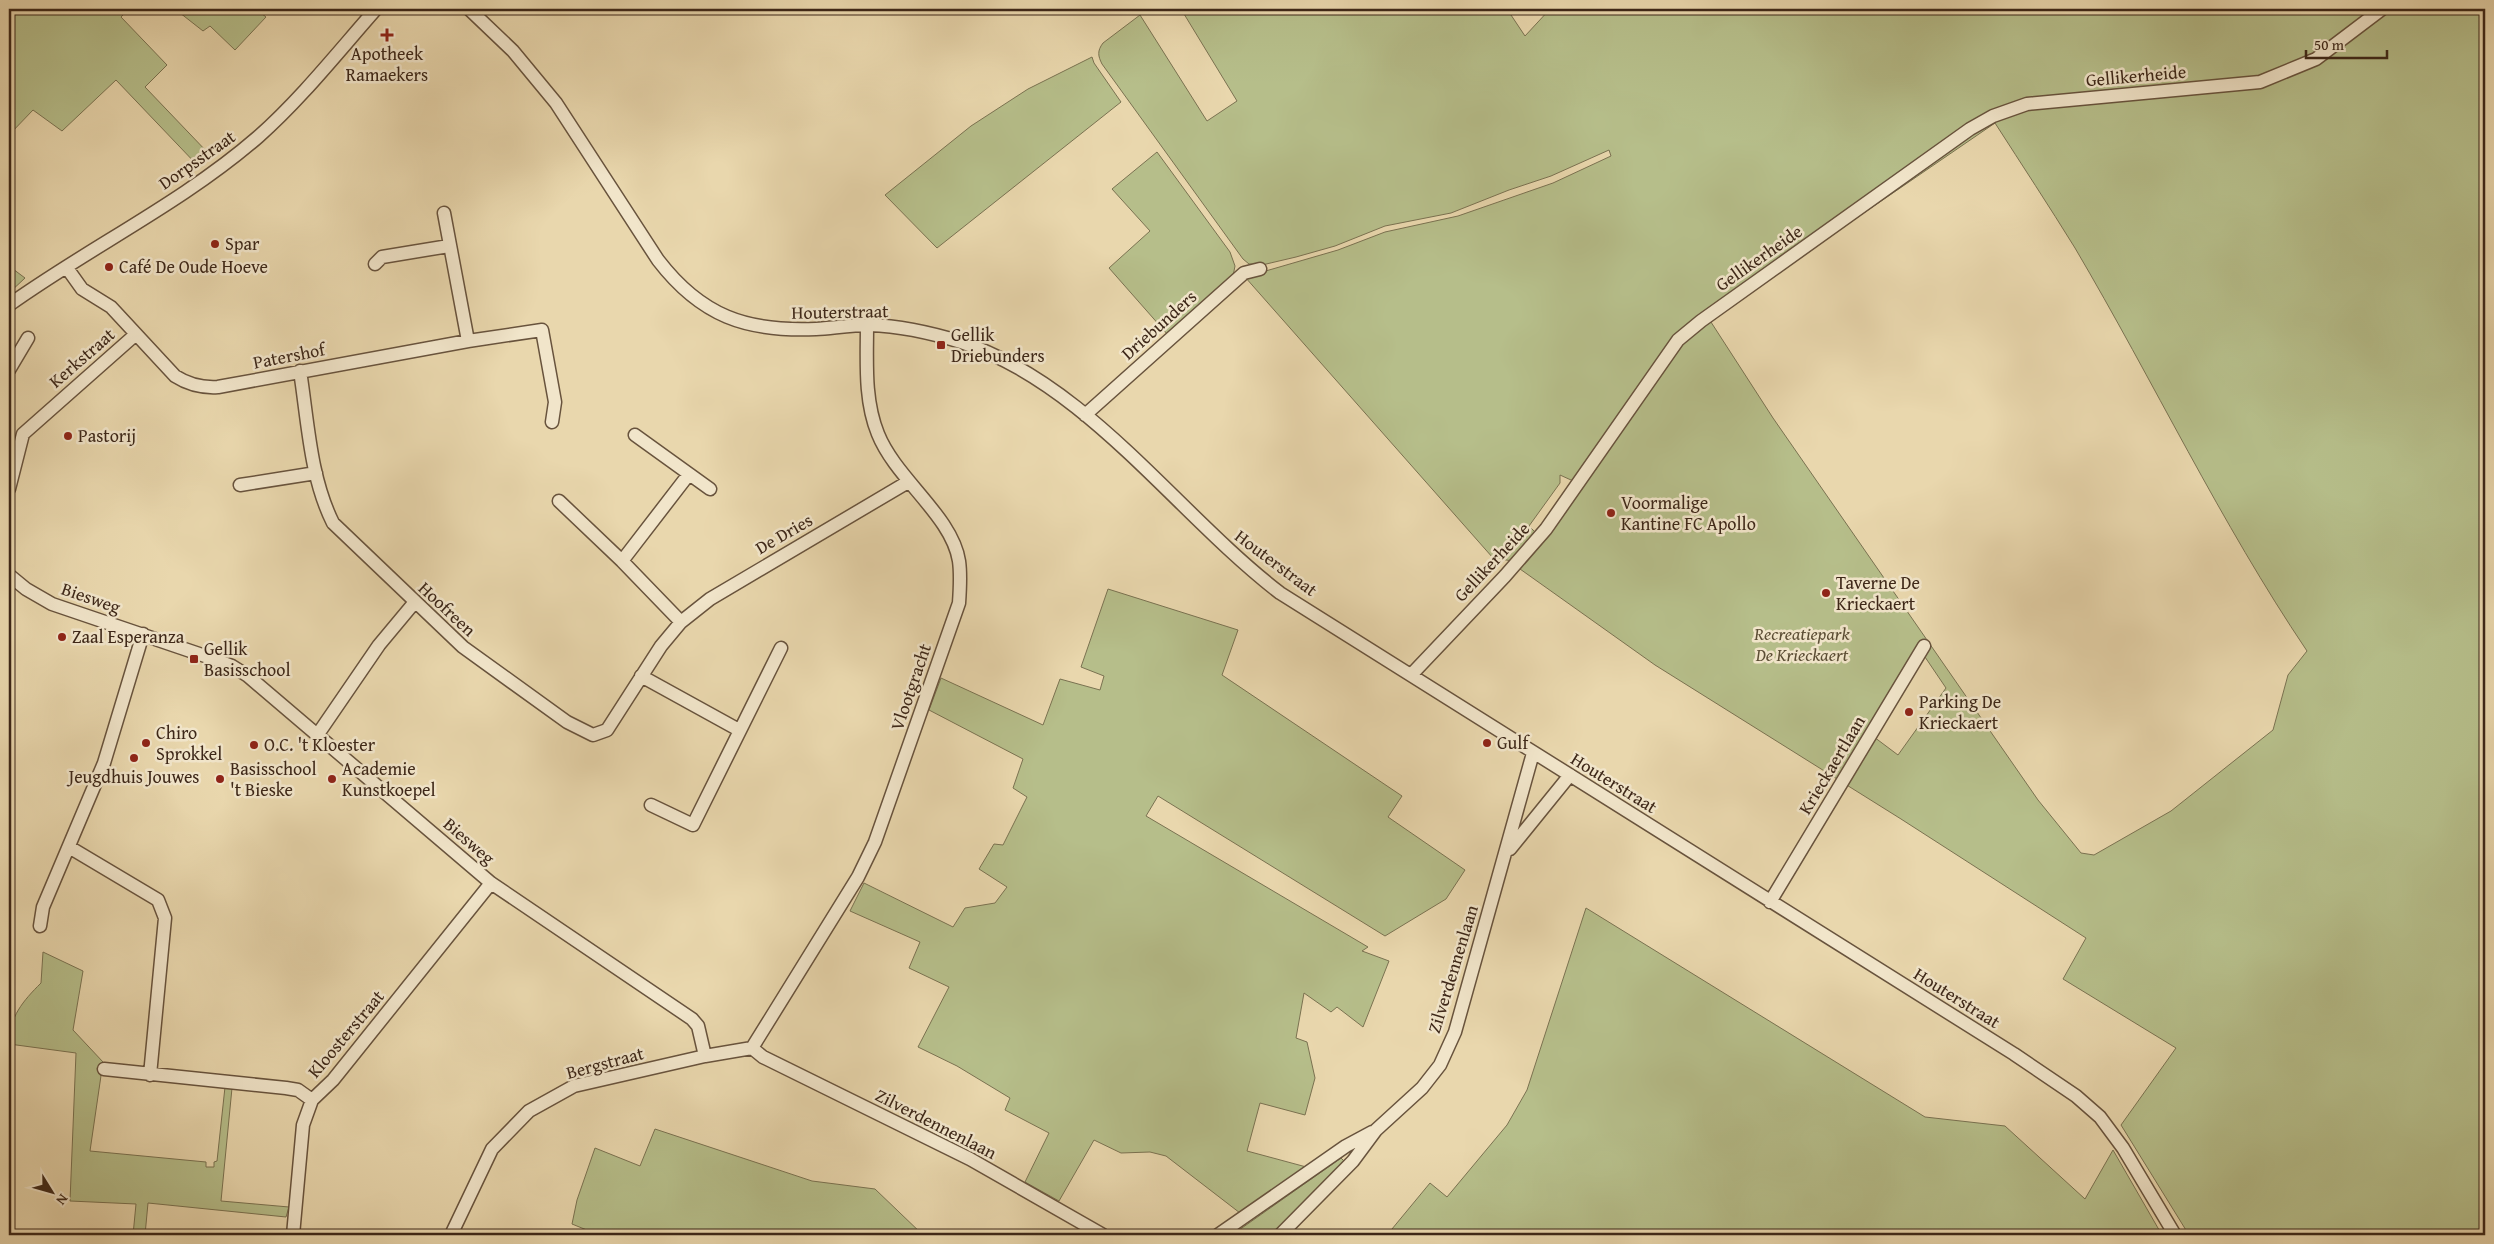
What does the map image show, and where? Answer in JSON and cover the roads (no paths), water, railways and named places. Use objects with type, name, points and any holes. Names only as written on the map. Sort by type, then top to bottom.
[{"type":"street","name":"Dorpsstraat","points":[[9,305],[202,180],[257,138],[293,103],[376,9]]},
{"type":"street","name":"Houterstraat","points":[[469,9],[513,51],[540,82],[658,260],[674,281],[691,296],[714,312],[752,326],[778,330],[867,325],[920,332],[961,342],[1008,362],[1048,386],[1085,415],[1258,576],[1280,593],[2045,1074],[2076,1096],[2100,1117],[2122,1148],[2175,1235]]},
{"type":"street","name":"Gellikerheide","points":[[1411,675],[1505,576],[1546,529],[1678,340],[1700,321],[1970,129],[1993,116],[2027,104],[2260,82],[2316,59],[2382,9]]},
{"type":"street","points":[[444,213],[468,341]]},
{"type":"street","points":[[375,264],[382,257],[449,246]]},
{"type":"street","name":"Kerkstraat","points":[[9,489],[23,434],[135,335],[111,307],[82,289],[67,268]]},
{"type":"street","name":"Driebunders","points":[[1085,415],[1244,274],[1260,269]]},
{"type":"street","name":"Vlootgracht","points":[[752,1048],[858,877],[875,842],[959,603],[961,577],[955,546],[944,526],[890,458],[878,433],[870,406],[867,325]]},
{"type":"street","name":"Patershof","points":[[135,335],[175,376],[185,382],[203,388],[218,387],[468,341],[542,330],[554,402],[552,422]]},
{"type":"street","points":[[9,370],[28,338]]},
{"type":"street","name":"Hoofreen","points":[[300,371],[316,473],[324,505],[333,523],[414,603],[462,647],[582,731],[593,735]]},
{"type":"street","points":[[634,435],[710,489]]},
{"type":"street","points":[[240,485],[316,473]]},
{"type":"street","points":[[622,560],[689,474]]},
{"type":"street","name":"De Dries","points":[[593,735],[606,730],[640,676],[681,622],[710,599],[908,482]]},
{"type":"street","points":[[559,501],[622,560],[681,622]]},
{"type":"street","name":"Biesweg","points":[[9,575],[26,589],[52,604],[232,666],[248,676],[491,883],[692,1019],[698,1026],[705,1056]]},
{"type":"street","points":[[318,734],[379,644],[414,603]]},
{"type":"street","points":[[40,926],[43,907],[104,763],[142,634]]},
{"type":"street","name":"Krieckaertlaan","points":[[1770,902],[1924,646]]},
{"type":"street","points":[[651,805],[692,825],[781,648]]},
{"type":"street","points":[[640,676],[739,730]]},
{"type":"street","name":"Zilverdennenlaan","points":[[1280,1235],[1353,1161],[1376,1130],[1422,1088],[1440,1065],[1456,1032],[1533,753]]},
{"type":"street","name":"Zilverdennenlaan","points":[[1506,853],[1570,775]]},
{"type":"street","points":[[69,847],[158,900],[165,918],[150,1075]]},
{"type":"street","name":"Kloosterstraat","points":[[293,1235],[303,1125],[312,1100],[332,1080],[491,883]]},
{"type":"street","name":"Bergstraat","points":[[451,1235],[492,1149],[528,1111],[574,1086],[705,1056],[752,1048]]},
{"type":"street","name":"Zilverdennenlaan","points":[[752,1048],[763,1057],[970,1158],[1103,1235]]},
{"type":"street","points":[[104,1069],[286,1088],[298,1090],[312,1100]]},
{"type":"street","name":"Zilverdennenlaan","points":[[1218,1235],[1346,1146],[1376,1130]]},
{"type":"place","name":"Apotheek Ramaekers","points":[[387,35]]},
{"type":"place","name":"Spar","points":[[215,244]]},
{"type":"place","name":"Café De Oude Hoeve","points":[[109,267]]},
{"type":"place","name":"Gellik Driebunders","points":[[941,345]]},
{"type":"place","name":"Pastorij","points":[[68,436]]},
{"type":"place","name":"Voormalige Kantine FC Apollo","points":[[1611,513]]},
{"type":"place","name":"Taverne De Krieckaert","points":[[1826,593]]},
{"type":"place","name":"Zaal Esperanza","points":[[62,637]]},
{"type":"place","name":"Gellik Basisschool","points":[[194,659]]},
{"type":"place","name":"Parking De Krieckaert","points":[[1909,712]]},
{"type":"place","name":"Chiro Sprokkel","points":[[146,743]]},
{"type":"place","name":"Gulf","points":[[1487,743]]},
{"type":"place","name":"O.C. 't Kloester","points":[[254,745]]},
{"type":"place","name":"Jeugdhuis Jouwes","points":[[134,758]]},
{"type":"place","name":"Basisschool 't Bieske","points":[[220,779]]},
{"type":"place","name":"Academie Kunstkoepel","points":[[332,779]]},
{"type":"park label","name":"Recreatiepark De Krieckaert","points":[[1802,644]]}]
